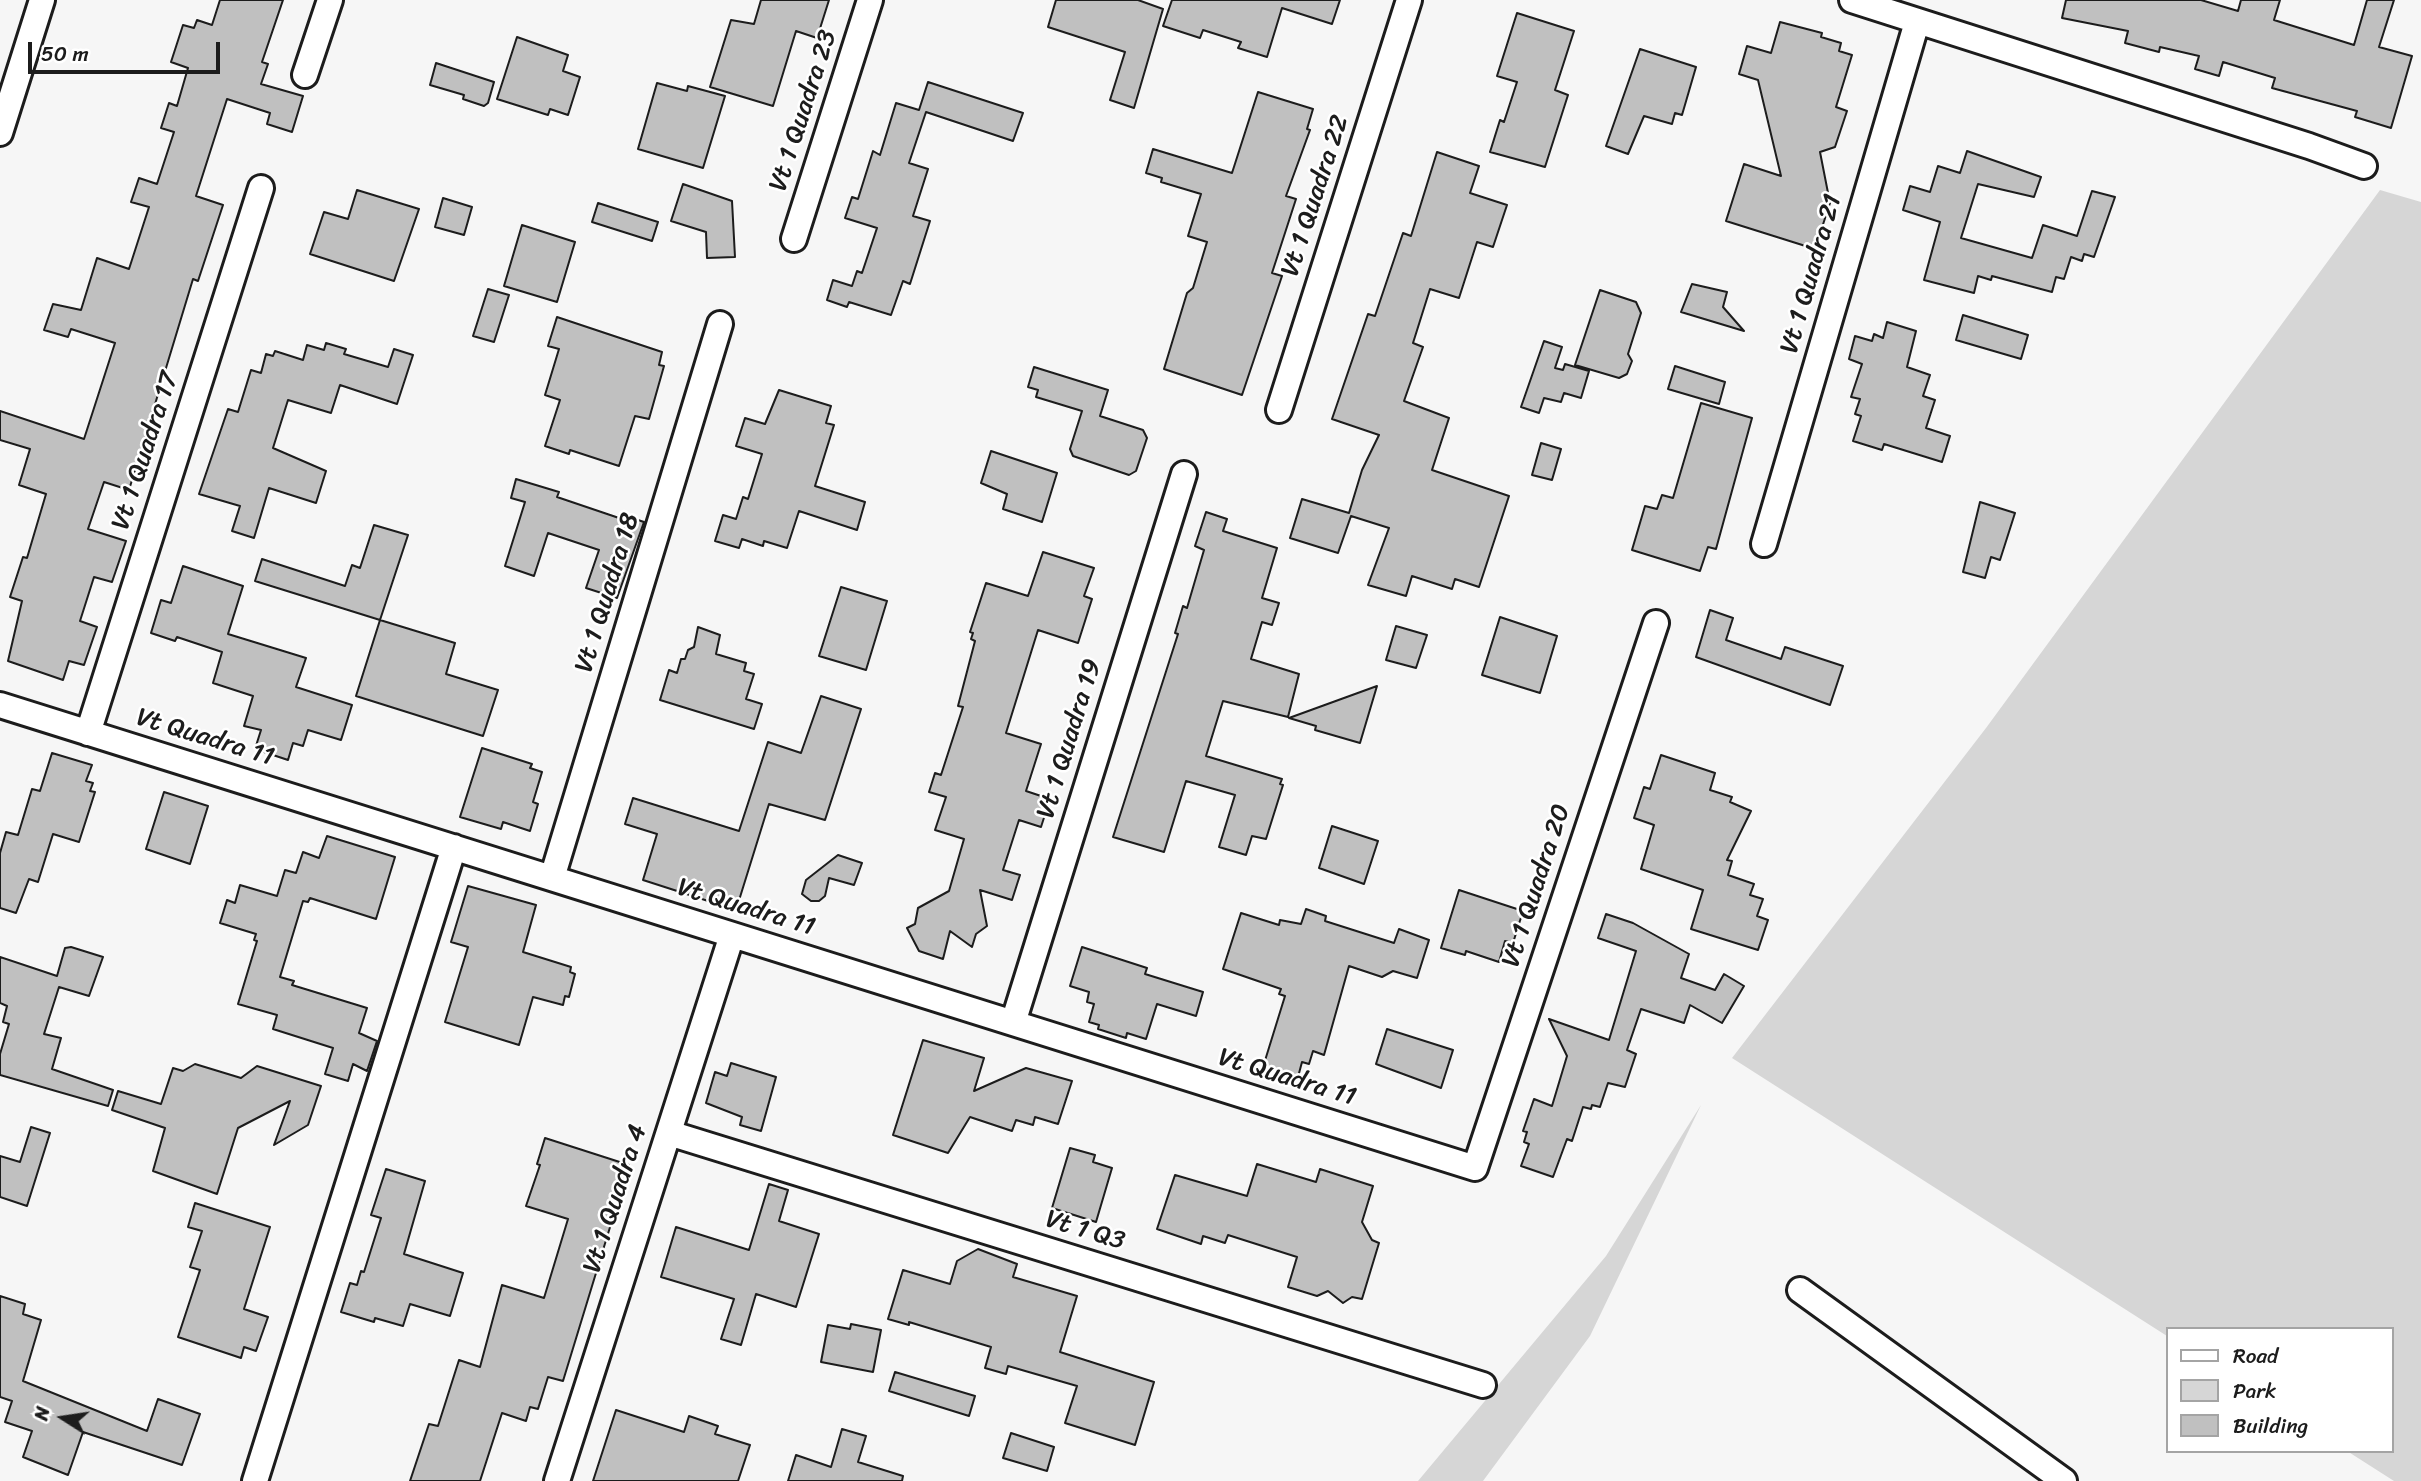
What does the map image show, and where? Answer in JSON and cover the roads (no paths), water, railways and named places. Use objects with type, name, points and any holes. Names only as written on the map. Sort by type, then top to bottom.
[{"type":"street","points":[[0,134],[41,0]]},
{"type":"street","points":[[305,75],[330,0]]},
{"type":"street","name":"Vt 1 Quadra 23","points":[[794,239],[870,0]]},
{"type":"street","name":"Vt 1 Quadra 22","points":[[1279,410],[1409,0]]},
{"type":"street","points":[[1852,0],[2296,141],[2364,166]]},
{"type":"street","name":"Vt 1 Quadra 21","points":[[1764,544],[1917,22]]},
{"type":"street","name":"Vt 1 Quadra 17","points":[[88,733],[261,188]]},
{"type":"street","name":"Vt 1 Quadra 18","points":[[552,878],[720,324]]},
{"type":"street","name":"Vt 1 Quadra 19","points":[[1013,1023],[1184,474]]},
{"type":"street","name":"Vt 1 Quadra 20","points":[[1475,1168],[1656,623]]},
{"type":"street","name":"Vt Quadra 11","points":[[2,711],[88,733],[1475,1168]]},
{"type":"street","points":[[255,1481],[454,847]]},
{"type":"street","name":"Vt 1 Quadra 4","points":[[557,1481],[732,935]]},
{"type":"street","name":"Vt 1 Q3","points":[[669,1133],[1483,1385]]},
{"type":"street","points":[[1800,1290],[2064,1481]]}]
